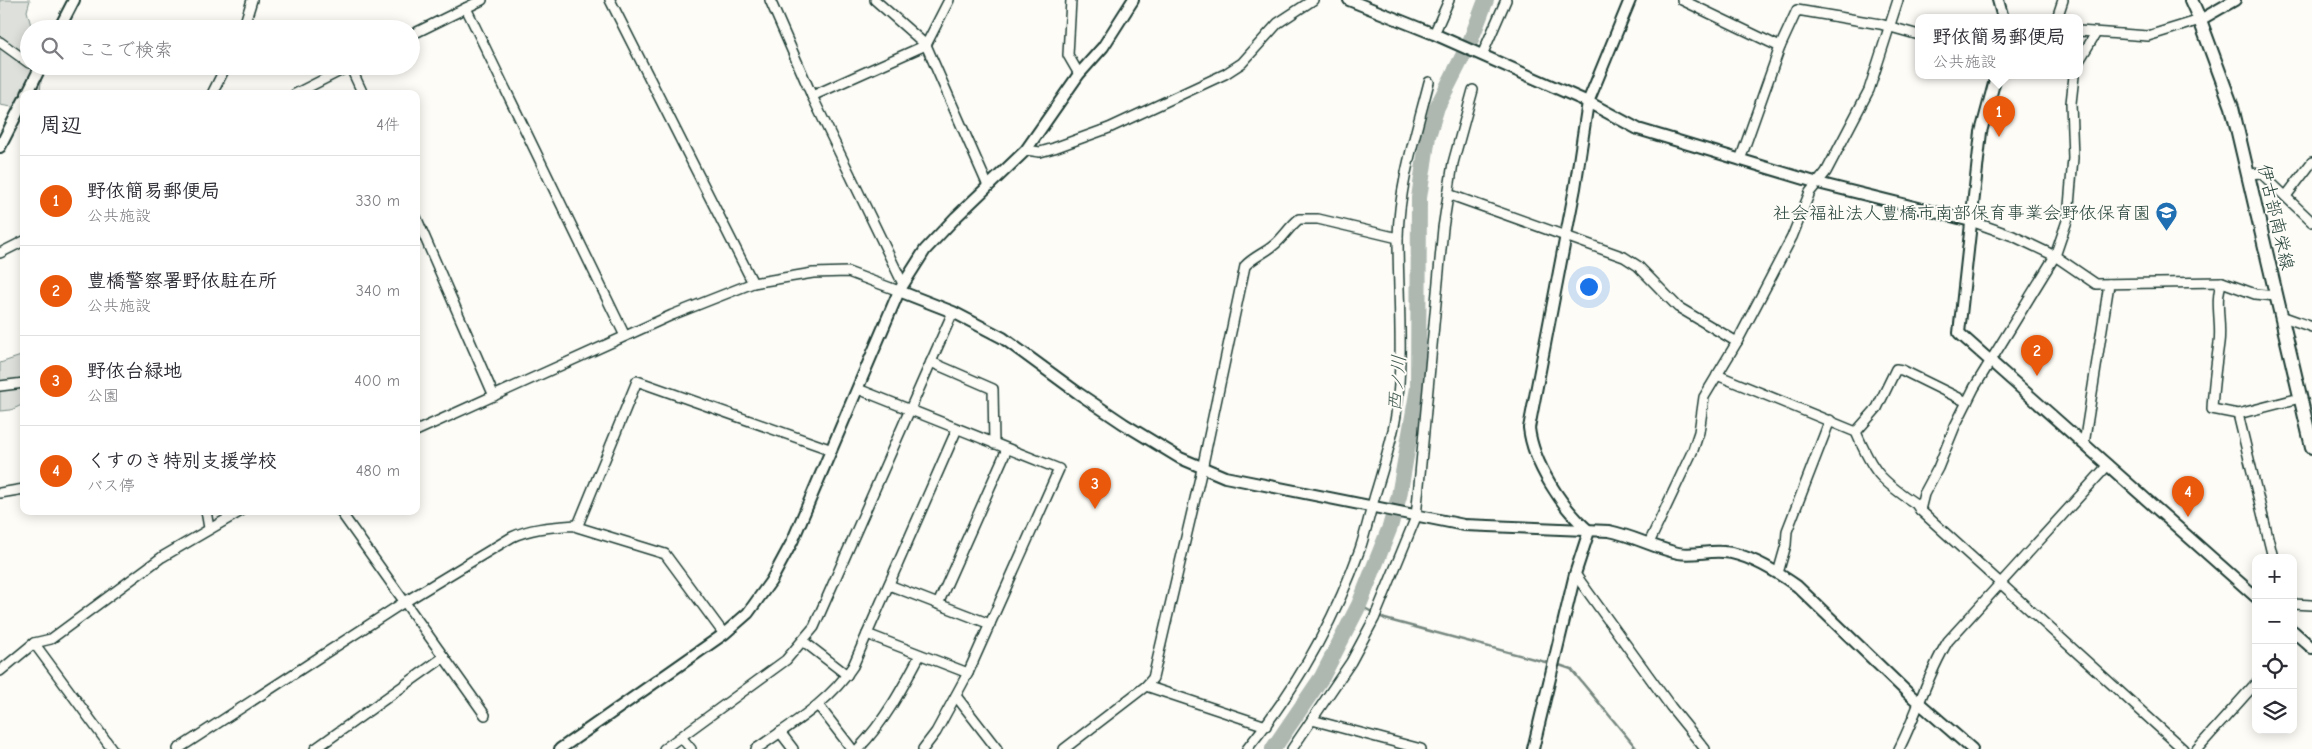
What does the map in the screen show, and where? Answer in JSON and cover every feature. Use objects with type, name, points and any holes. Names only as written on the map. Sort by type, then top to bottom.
[{"type":"main road","name":"伊古部南栄線","points":[[2191,0],[2232,107],[2312,448]]},
{"type":"street","points":[[64,20],[74,0]]},
{"type":"street","points":[[246,20],[252,0]]},
{"type":"street","points":[[420,31],[482,0]]},
{"type":"street","points":[[610,0],[753,283]]},
{"type":"street","points":[[770,0],[812,96],[901,288]]},
{"type":"street","points":[[875,0],[926,45],[988,186]]},
{"type":"street","points":[[812,96],[926,45],[949,0]]},
{"type":"street","points":[[1072,0],[1068,55],[1079,74]]},
{"type":"street","points":[[560,749],[724,634],[748,613],[771,581],[792,542],[901,288],[925,250],[1026,150],[1079,74],[1103,47],[1133,0]]},
{"type":"street","points":[[1026,150],[1040,152],[1109,128],[1226,74],[1242,63],[1278,23],[1313,0]]},
{"type":"street","points":[[1349,0],[1434,34],[1588,102],[1638,129],[1818,183],[1971,221],[2013,236],[2055,256],[2096,284],[2222,282],[2255,294],[2276,296]]},
{"type":"street","points":[[1434,34],[1449,0]]},
{"type":"street","points":[[1482,55],[1506,0]]},
{"type":"street","points":[[1589,531],[1576,520],[1535,456],[1529,428],[1566,237],[1588,102],[1630,0]]},
{"type":"street","points":[[1682,0],[1780,47]]},
{"type":"street","points":[[1649,543],[1693,450],[1699,432],[1704,397],[1737,342],[1792,237],[1810,192],[1826,172],[1869,90],[1898,0]]},
{"type":"street","points":[[1998,0],[2003,14]]},
{"type":"street","points":[[2058,14],[2063,0]]},
{"type":"street","points":[[2083,31],[2148,36],[2200,20],[2236,0]]},
{"type":"street","points":[[466,8],[625,336]]},
{"type":"street","points":[[1740,160],[1780,47],[1797,10],[1915,34]]},
{"type":"street","points":[[2083,54],[2096,33]]},
{"type":"street","points":[[0,42],[20,56]]},
{"type":"street","points":[[29,90],[34,75]]},
{"type":"street","points":[[214,90],[222,75]]},
{"type":"street","points":[[303,90],[332,75]]},
{"type":"street","points":[[354,75],[361,90]]},
{"type":"street","points":[[1995,79],[1981,132],[1959,333],[2252,593]]},
{"type":"street","points":[[1920,510],[1924,494],[1989,361],[2055,256],[2068,218],[2073,158],[2070,103],[2074,79]]},
{"type":"street","points":[[1247,749],[1278,711],[1313,653],[1359,551],[1372,505],[1396,415],[1399,377],[1398,238],[1404,184],[1429,82]]},
{"type":"street","points":[[1292,749],[1350,662],[1374,619],[1416,517],[1448,194],[1453,163],[1473,90]]},
{"type":"street","points":[[0,147],[20,108]]},
{"type":"street","points":[[2286,196],[2312,162]]},
{"type":"street","points":[[2249,174],[2261,173],[2312,222]]},
{"type":"street","points":[[1448,194],[1624,257],[1638,266],[1678,307],[1737,342]]},
{"type":"street","points":[[1064,749],[1146,686],[1154,675],[1202,469],[1245,266],[1250,260],[1275,245],[1285,230],[1299,219],[1318,219],[1398,238]]},
{"type":"street","points":[[420,226],[494,396]]},
{"type":"street","points":[[0,254],[20,243]]},
{"type":"street","points":[[420,429],[726,292],[753,283],[813,273],[848,272],[901,288],[953,312],[1014,344],[1078,393],[1180,458],[1202,469],[1225,477],[1372,505],[1416,517],[1464,525],[1609,531],[1630,535],[1680,553],[1724,552],[1739,555],[1778,573],[1797,586],[1919,702],[1972,749]]},
{"type":"street","points":[[2222,282],[2218,292],[2219,343],[2215,363],[2212,409],[2238,414],[2300,398]]},
{"type":"street","points":[[2084,444],[2109,284]]},
{"type":"street","points":[[664,749],[786,660],[814,627],[953,312]]},
{"type":"street","points":[[2281,316],[2312,327]]},
{"type":"street","points":[[931,362],[993,389],[994,444]]},
{"type":"street","points":[[1856,432],[1877,408],[1896,369],[1902,370],[1968,402]]},
{"type":"street","points":[[1717,375],[1856,432],[1870,464],[1877,474],[1916,504],[1920,510],[2183,749]]},
{"type":"street","points":[[724,634],[664,554],[577,528],[637,381],[832,450]]},
{"type":"street","points":[[0,386],[20,383]]},
{"type":"street","points":[[858,389],[1059,469],[968,673],[936,732],[923,749]]},
{"type":"street","points":[[2238,414],[2271,554]]},
{"type":"street","points":[[1778,573],[1786,545],[1786,531],[1830,420]]},
{"type":"street","points":[[756,749],[818,705],[847,675],[889,585],[957,429]]},
{"type":"street","points":[[938,604],[1008,449]]},
{"type":"street","points":[[1899,749],[1914,720],[1919,702],[1948,641],[2108,465]]},
{"type":"street","points":[[0,493],[20,489]]},
{"type":"street","points":[[207,515],[209,528]]},
{"type":"street","points":[[0,671],[34,643],[51,639],[162,557],[233,515]]},
{"type":"street","points":[[343,515],[485,715]]},
{"type":"street","points":[[178,749],[406,602],[522,532],[578,525]]},
{"type":"street","points":[[1533,749],[1575,574],[1589,531]]},
{"type":"street","points":[[1575,574],[1671,707],[1705,749]]},
{"type":"street","points":[[889,585],[990,624]]},
{"type":"street","points":[[2297,604],[2312,605]]},
{"type":"street","points":[[867,634],[968,673]]},
{"type":"street","points":[[2297,639],[2312,648]]},
{"type":"street","points":[[803,641],[847,675]]},
{"type":"street","points":[[34,643],[112,749]]},
{"type":"street","points":[[858,749],[874,732],[897,699],[920,655]]},
{"type":"street","points":[[315,749],[444,657]]},
{"type":"street","points":[[1146,686],[1266,726]]},
{"type":"street","points":[[2197,749],[2252,687]]},
{"type":"street","points":[[956,696],[997,749]]},
{"type":"street","points":[[818,705],[852,749]]},
{"type":"street","points":[[1312,720],[1422,749]]},
{"type":"street","points":[[780,732],[793,749]]},
{"type":"street","points":[[681,737],[691,749]]},
{"type":"shaded area","points":[[0,0],[30,0],[27,11],[30,20],[20,20],[20,75],[41,75],[40,90],[20,90],[20,108],[0,105]]},
{"type":"shaded area","points":[[20,356],[20,406],[11,410],[0,411],[0,363]]},
{"type":"waterway","name":"西ノ川","points":[[1273,749],[1322,677],[1359,605],[1390,527],[1399,496],[1418,388],[1419,198],[1428,136],[1437,107],[1470,42],[1486,0]]},
{"type":"waterway","points":[[1359,605],[1385,619],[1549,663]]},
{"type":"waterway","points":[[1559,665],[1571,669],[1637,749]]},
{"type":"place","name":"野依簡易郵便局","points":[[1999,137]]},
{"type":"place","name":"社会福祉法人豊橋市南部保育事業会野依保育園","points":[[2167,232]]},
{"type":"place","name":"豊橋警察署野依駐在所","points":[[2037,376]]},
{"type":"place","name":"野依台緑地","points":[[1095,509]]},
{"type":"place","name":"くすのき特別支援学校","points":[[2188,517]]}]
